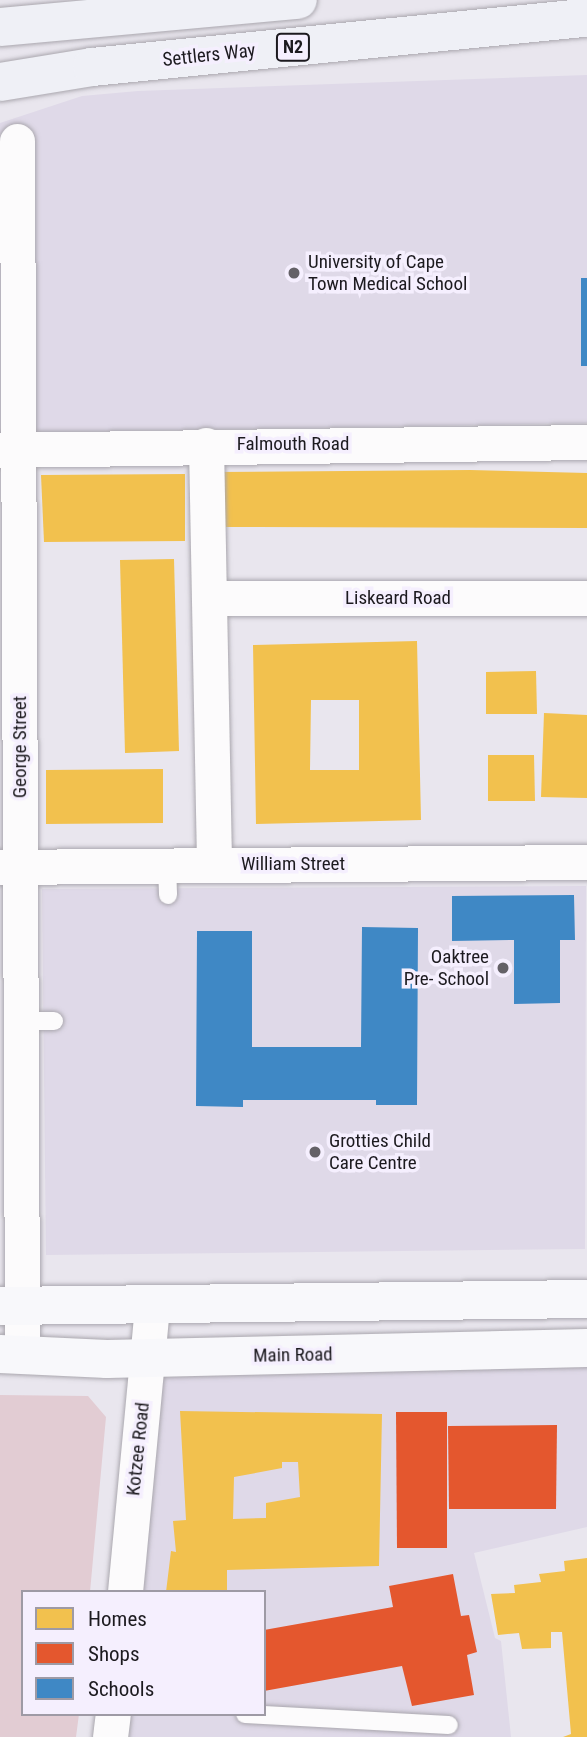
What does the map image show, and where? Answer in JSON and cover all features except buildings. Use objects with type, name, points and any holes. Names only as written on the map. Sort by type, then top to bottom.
[{"type":"highway","points":[[0,4],[43,0]]},
{"type":"highway","points":[[0,27],[298,0]]},
{"type":"highway","name":"Settlers Way","points":[[0,82],[92,67],[587,18]]},
{"type":"main road","points":[[10,1306],[152,1307],[587,1299]]},
{"type":"main road","name":"Main Road","points":[[11,1354],[147,1358],[587,1348]]},
{"type":"street","name":"George Street","points":[[11,1354],[10,1306],[20,1021],[10,867],[10,385],[17,141]]},
{"type":"street","name":"Falmouth Road","points":[[10,450],[206,445],[587,442]]},
{"type":"street","points":[[206,445],[214,864]]},
{"type":"street","name":"Liskeard Road","points":[[209,598],[587,598]]},
{"type":"street","name":"William Street","points":[[10,867],[167,880],[214,864],[587,862]]},
{"type":"street","name":"Kotzee Road","points":[[125,1590],[152,1307]]},
{"type":"street","points":[[110,1737],[113,1716]]},
{"type":"lane","points":[[20,1021],[54,1021]]},
{"type":"lane","points":[[266,1715],[449,1725]]},
{"type":"shaded area","name":"University of Cape Town Medical School","points":[[587,75],[587,423],[0,433],[0,123],[82,96],[138,91]]},
{"type":"shaded area","name":"Grotties Child Care Centre","points":[[586,886],[585,1249],[46,1255],[42,889]]},
{"type":"shaded area","points":[[587,1348],[587,1527],[474,1553],[495,1638],[501,1641],[511,1737],[110,1737],[113,1716],[266,1716],[266,1590],[125,1590],[147,1358]]},
{"type":"shaded area","points":[[0,1395],[88,1396],[106,1417],[90,1590],[21,1590],[21,1716],[79,1716],[76,1737],[0,1737]]},
{"type":"place","name":"University of Cape Town Medical School","points":[[294,273]]},
{"type":"place","name":"Oaktree Pre- School","points":[[503,968]]},
{"type":"place","name":"Grotties Child Care Centre","points":[[315,1152]]}]
